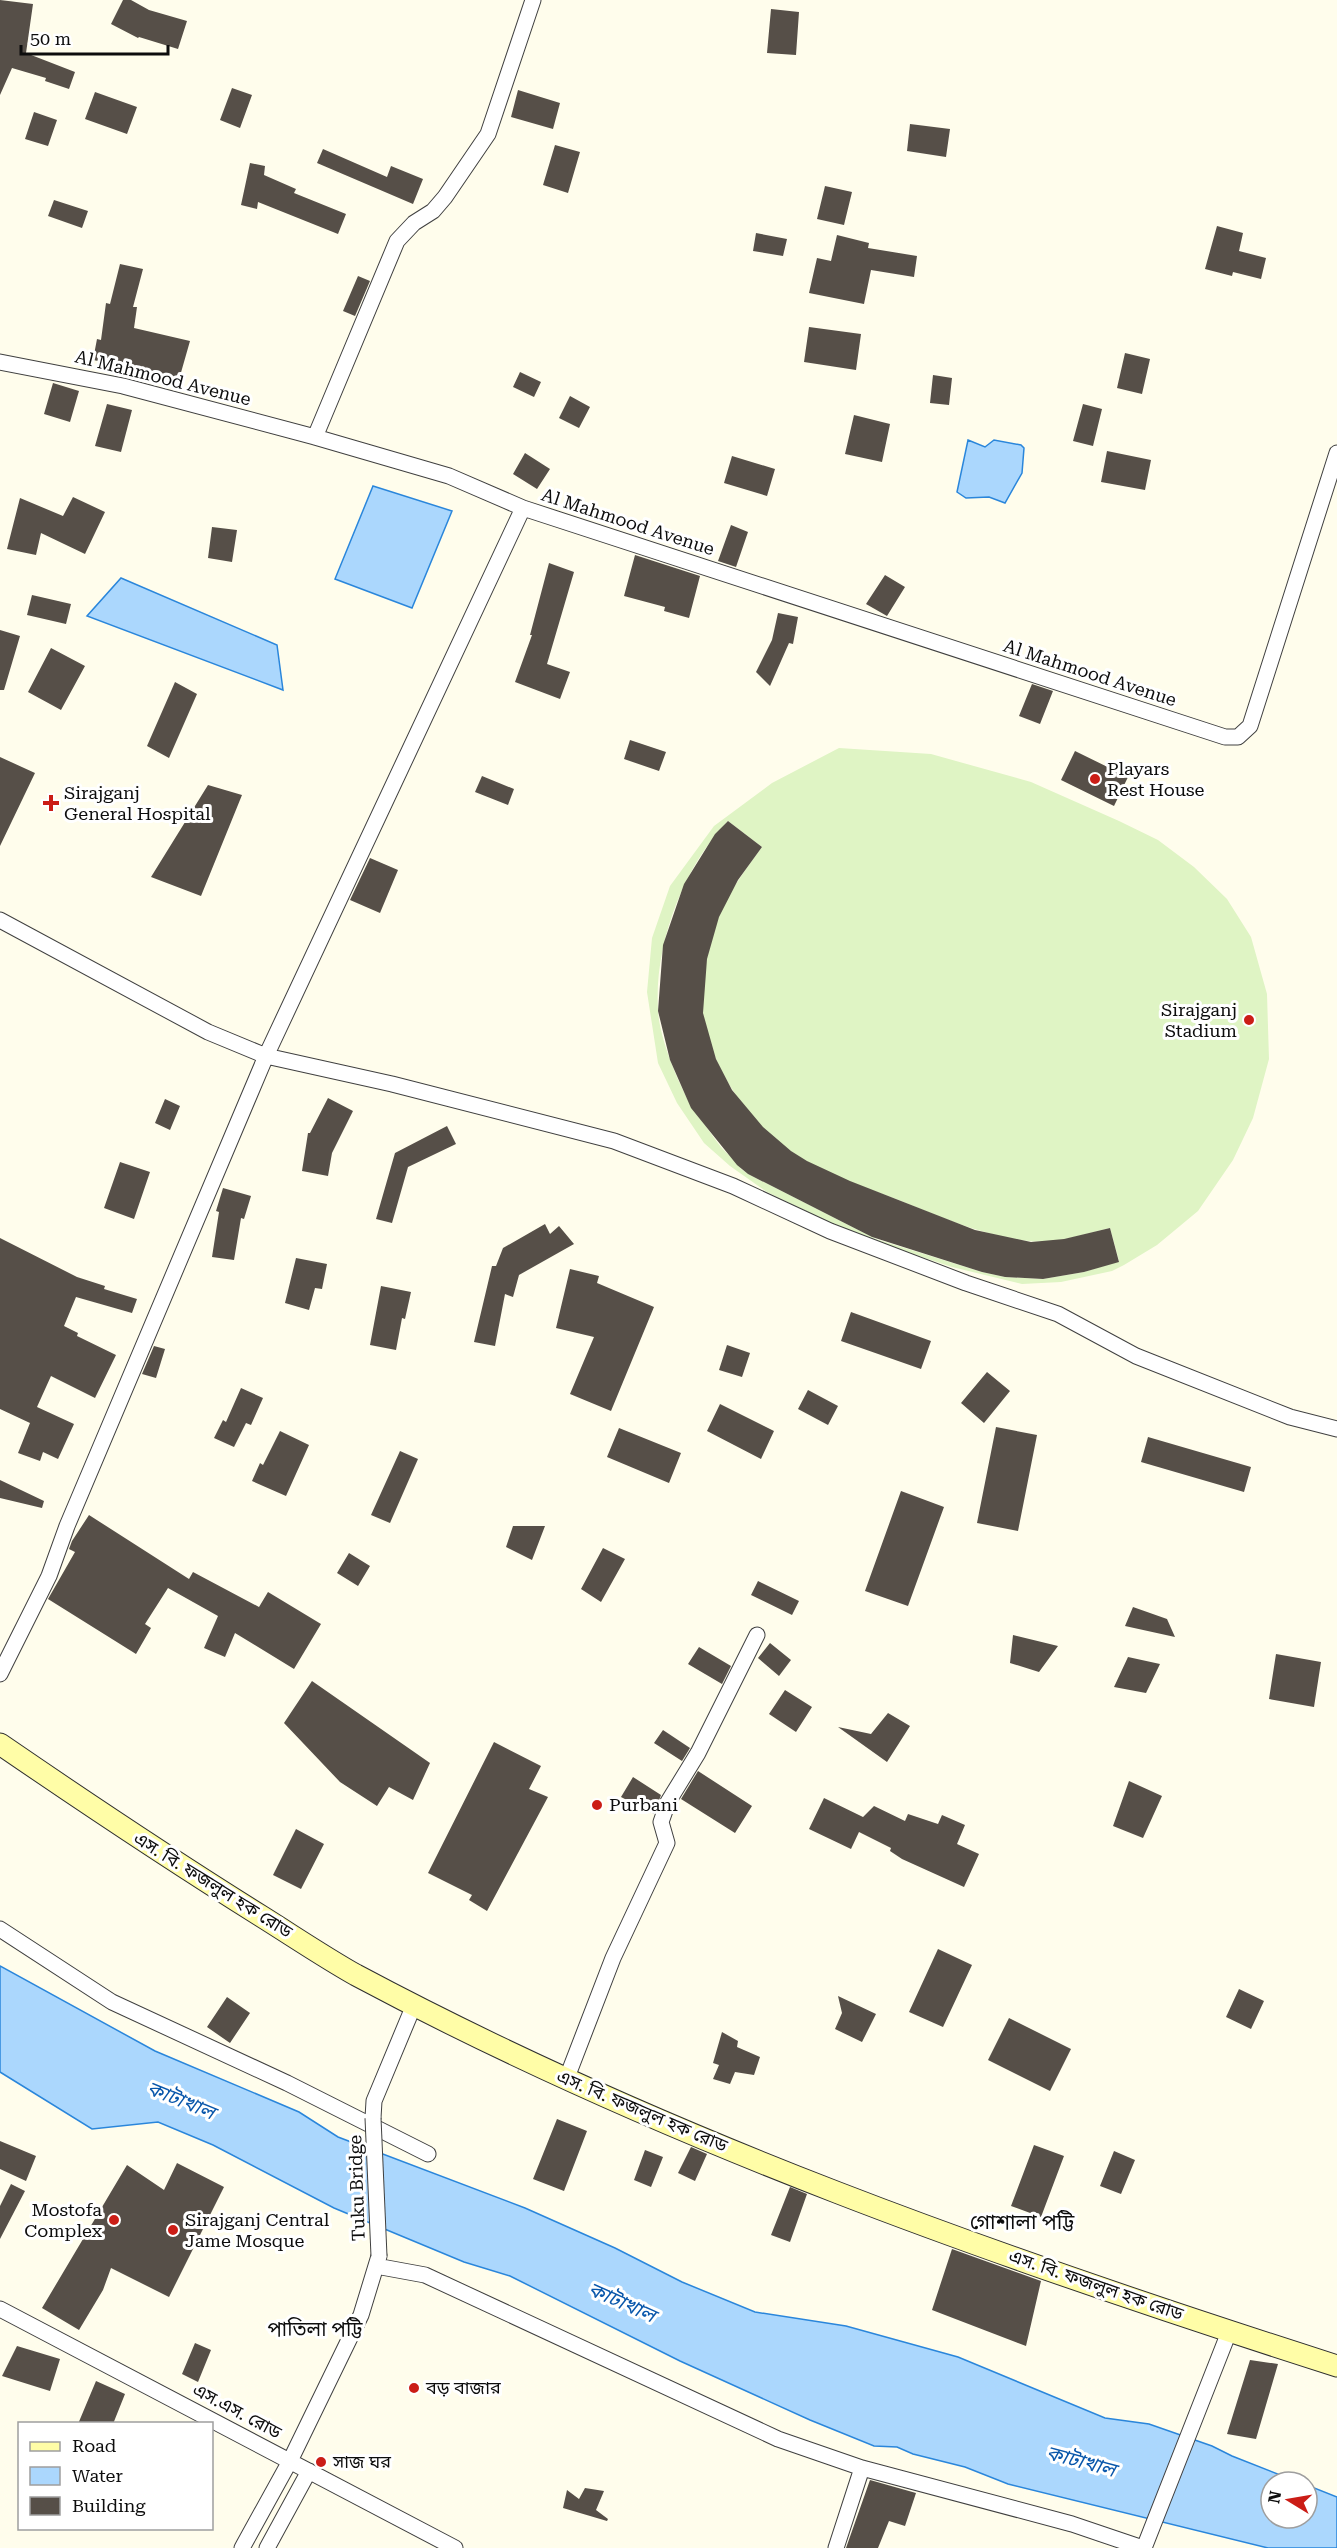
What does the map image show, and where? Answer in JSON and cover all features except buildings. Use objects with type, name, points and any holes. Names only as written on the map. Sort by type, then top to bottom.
[{"type":"main road","name":"এস. বি. ফজলুল হক রোড","points":[[0,1744],[162,1855],[352,1972],[566,2080],[620,2104],[887,2211],[1229,2332],[1337,2366]]},
{"type":"street","points":[[315,437],[397,241],[409,227],[433,211],[445,198],[488,134],[533,0]]},
{"type":"street","name":"Al Mahmood Avenue","points":[[0,362],[123,386],[315,437],[449,477],[523,508],[1226,737],[1238,737],[1250,726],[1337,453]]},
{"type":"street","points":[[0,1674],[49,1576],[266,1056],[523,508]]},
{"type":"street","points":[[0,920],[208,1032],[266,1056],[392,1084],[614,1141],[733,1186],[840,1235],[1058,1314],[1136,1356],[1290,1417],[1337,1429]]},
{"type":"street","points":[[566,2080],[613,1958],[667,1843],[660,1822],[698,1753],[757,1635]]},
{"type":"street","points":[[0,1929],[112,2002],[287,2084],[428,2154]]},
{"type":"street","name":"Tuku Bridge","points":[[242,2548],[290,2461],[361,2315],[378,2261],[374,2101],[414,2005]]},
{"type":"street","points":[[378,2261],[424,2275],[778,2439],[862,2468],[1145,2543],[1229,2332]]},
{"type":"street","name":"এস.এস. রোড","points":[[0,2309],[309,2471],[433,2543],[455,2548]]},
{"type":"street","points":[[836,2548],[862,2468]]},
{"type":"street","points":[[267,2548],[309,2471]]},
{"type":"green space","points":[[839,748],[931,754],[1031,782],[1158,840],[1194,867],[1227,899],[1251,937],[1267,994],[1269,1059],[1253,1118],[1233,1160],[1198,1211],[1157,1245],[1112,1271],[1061,1282],[1022,1284],[952,1267],[856,1235],[767,1192],[730,1166],[704,1143],[677,1103],[658,1063],[647,992],[652,938],[670,886],[714,826],[772,783]],"holes":[[[728,821],[762,847],[733,889],[719,916],[708,951],[702,1003],[707,1034],[714,1054],[734,1092],[747,1109],[776,1140],[829,1173],[994,1235],[1039,1242],[1070,1238],[1110,1228],[1119,1261],[1084,1272],[1043,1279],[1005,1277],[982,1272],[876,1239],[748,1174],[740,1168],[747,1162],[732,1157],[722,1148],[687,1098],[667,1052],[658,1010],[661,960],[675,908],[685,884],[712,840]]]},
{"type":"water","points":[[968,440],[985,447],[994,440],[1021,445],[1024,448],[1022,473],[1005,503],[989,497],[966,498],[957,492]]},
{"type":"water","points":[[373,486],[452,511],[412,608],[335,579]]},
{"type":"water","points":[[121,578],[277,645],[283,690],[87,616]]},
{"type":"water","name":"কাটাখাল","points":[[0,1966],[155,2051],[299,2112],[338,2137],[525,2208],[615,2248],[682,2282],[755,2312],[846,2326],[958,2357],[1105,2418],[1149,2424],[1212,2446],[1268,2470],[1259,2470],[1259,2530],[1319,2530],[1319,2490],[1337,2497],[1337,2548],[1268,2548],[1008,2484],[965,2467],[913,2454],[897,2447],[874,2446],[810,2420],[680,2361],[510,2276],[464,2262],[334,2208],[213,2145],[158,2122],[92,2129],[0,2072]]},
{"type":"place","name":"Playars Rest House","points":[[1095,779]]},
{"type":"place","name":"Sirajganj General Hospital","points":[[51,803]]},
{"type":"place","name":"Sirajganj Stadium","points":[[1249,1020]]},
{"type":"place","name":"Purbani","points":[[597,1805]]},
{"type":"place","name":"Mostofa Complex","points":[[114,2220]]},
{"type":"place","name":"Sirajganj Central Jame Mosque","points":[[173,2230]]},
{"type":"place","name":"বড় বাজার","points":[[414,2388]]},
{"type":"place","name":"সাজ ঘর","points":[[321,2462]]},
{"type":"district","name":"গোশালা পট্টি","points":[[1022,2222]]},
{"type":"district","name":"পাতিলা পট্টি","points":[[315,2329]]}]
